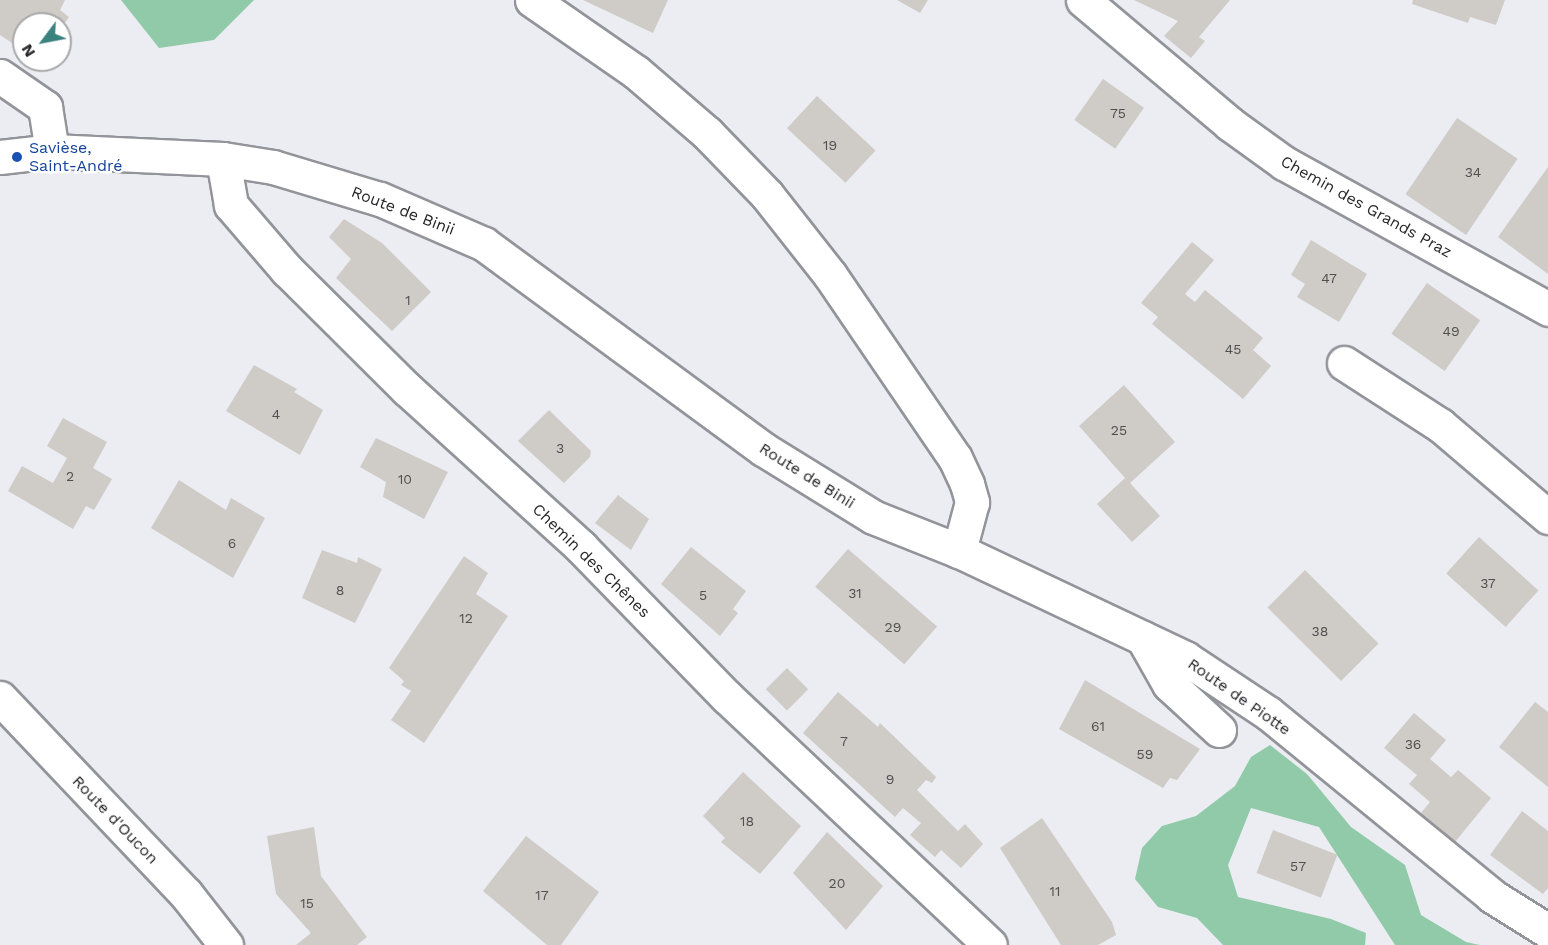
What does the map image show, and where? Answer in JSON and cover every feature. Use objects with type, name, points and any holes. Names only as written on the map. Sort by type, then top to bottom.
[{"type":"street","points":[[532,0],[636,72],[707,133],[767,195],[831,275],[955,458],[968,484],[972,502],[959,551]]},
{"type":"street","name":"Chemin des Grands Praz","points":[[1083,0],[1230,124],[1284,163],[1548,309]]},
{"type":"street","points":[[0,76],[45,107],[52,151]]},
{"type":"street","name":"Route de Binii","points":[[0,157],[52,151],[223,159],[273,167],[380,199],[484,244],[763,449],[873,517],[959,551]]},
{"type":"street","name":"Chemin des Chênes","points":[[223,159],[231,205],[287,270],[407,390],[580,547],[727,697],[990,945]]},
{"type":"street","points":[[1344,363],[1440,424],[1548,517]]},
{"type":"street","name":"Route de Piotte","points":[[959,551],[1185,658],[1268,713],[1492,896],[1548,931]]},
{"type":"street","points":[[1143,638],[1169,684],[1219,730]]},
{"type":"street","name":"Route d'Oucon","points":[[0,699],[186,894],[226,945]]},
{"type":"green space","points":[[121,0],[254,0],[214,40],[159,48]]},
{"type":"green space","points":[[1270,745],[1307,774],[1351,827],[1405,865],[1421,915],[1466,942],[1480,945],[1395,945],[1319,827],[1251,808],[1228,865],[1238,897],[1331,919],[1366,933],[1365,945],[1223,945],[1197,918],[1158,907],[1135,879],[1142,848],[1162,826],[1196,816],[1235,786],[1251,757]]},
{"type":"building","points":[[0,0],[65,0],[60,10],[63,12],[12,12],[12,43],[0,35]]},
{"type":"building","points":[[583,0],[668,0],[653,33]]},
{"type":"building","points":[[897,0],[928,0],[920,13]]},
{"type":"building","points":[[1134,0],[1230,0],[1199,37],[1205,41],[1191,58],[1164,36],[1178,21]]},
{"type":"building","points":[[1413,0],[1505,0],[1496,25],[1470,17],[1468,23],[1412,4]]},
{"type":"building","points":[[1103,79],[1144,108],[1115,149],[1074,120]]},
{"type":"building","points":[[817,96],[876,151],[846,183],[787,128]]},
{"type":"building","points":[[1457,118],[1518,159],[1466,235],[1406,194]]},
{"type":"building","points":[[1548,167],[1548,274],[1498,237]]},
{"type":"building","points":[[344,219],[382,243],[431,292],[392,331],[336,278],[351,259],[329,237]]},
{"type":"building","points":[[1311,240],[1367,274],[1339,322],[1297,297],[1305,284],[1291,275]]},
{"type":"building","points":[[1192,242],[1214,260],[1185,294],[1195,302],[1205,290],[1263,338],[1253,350],[1271,366],[1243,399],[1152,324],[1158,317],[1141,303]]},
{"type":"building","points":[[1427,283],[1480,320],[1445,371],[1391,334]]},
{"type":"building","points":[[254,365],[297,389],[294,392],[323,410],[300,455],[226,411]]},
{"type":"building","points":[[1124,385],[1175,442],[1130,483],[1160,516],[1132,542],[1097,504],[1125,478],[1079,426]]},
{"type":"building","points":[[549,410],[591,451],[590,457],[564,483],[518,441]]},
{"type":"building","points":[[63,418],[107,442],[93,468],[112,479],[94,510],[86,506],[73,529],[8,491],[22,466],[53,483],[67,458],[47,446]]},
{"type":"building","points":[[376,438],[448,472],[424,519],[383,497],[386,482],[360,467]]},
{"type":"building","points":[[179,480],[226,510],[231,498],[265,518],[233,578],[151,528]]},
{"type":"building","points":[[618,495],[649,519],[631,550],[595,523]]},
{"type":"building","points":[[1479,537],[1538,591],[1506,627],[1446,573]]},
{"type":"building","points":[[691,547],[746,591],[733,609],[738,613],[720,636],[661,584]]},
{"type":"building","points":[[848,549],[937,626],[904,664],[815,587]]},
{"type":"building","points":[[322,550],[357,563],[358,557],[382,569],[355,623],[302,598]]},
{"type":"building","points":[[464,556],[488,573],[476,594],[508,616],[424,743],[391,720],[411,691],[401,685],[404,681],[389,668]]},
{"type":"building","points":[[1305,570],[1379,644],[1341,681],[1268,607]]},
{"type":"building","points":[[787,668],[808,689],[787,710],[766,689]]},
{"type":"building","points":[[1085,680],[1200,749],[1177,780],[1170,778],[1163,788],[1059,729]]},
{"type":"building","points":[[838,692],[878,727],[880,723],[936,777],[932,783],[926,780],[917,790],[958,831],[965,824],[983,844],[961,868],[941,850],[935,857],[910,835],[921,823],[903,808],[895,817],[803,733]]},
{"type":"building","points":[[1535,702],[1548,712],[1548,787],[1499,747]]},
{"type":"building","points":[[1414,713],[1446,740],[1430,759],[1451,777],[1458,770],[1491,798],[1455,842],[1421,813],[1430,802],[1409,784],[1417,775],[1384,748]]},
{"type":"building","points":[[743,772],[801,826],[760,874],[721,842],[725,838],[703,816]]},
{"type":"building","points":[[1522,811],[1548,831],[1548,888],[1543,894],[1490,855]]},
{"type":"building","points":[[1042,818],[1112,922],[1116,935],[1098,945],[1061,945],[1000,848]]},
{"type":"building","points":[[314,827],[321,876],[367,937],[357,945],[296,945],[311,933],[276,894],[267,836]]},
{"type":"building","points":[[1273,830],[1337,855],[1321,898],[1257,873]]},
{"type":"building","points":[[827,832],[883,886],[846,930],[793,873]]},
{"type":"building","points":[[526,836],[599,892],[561,945],[547,945],[483,891]]},
{"type":"place","name":"Savièse, Saint-André","points":[[17,157]]}]
